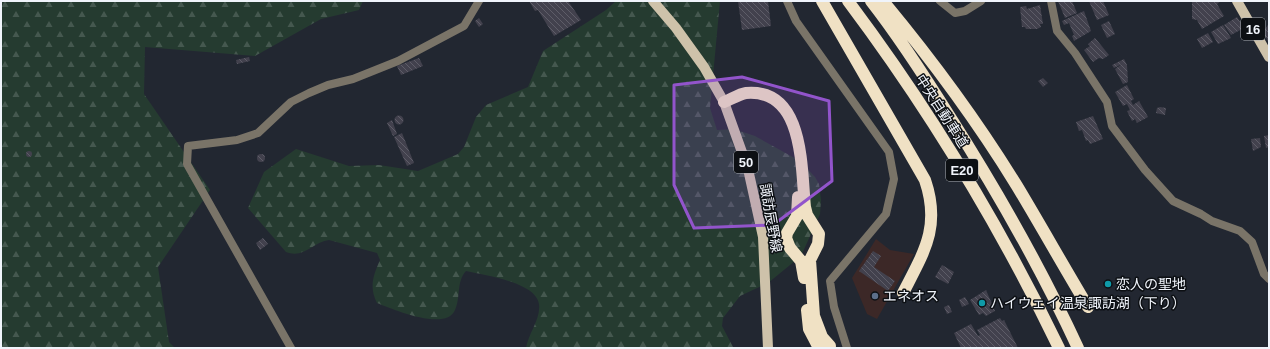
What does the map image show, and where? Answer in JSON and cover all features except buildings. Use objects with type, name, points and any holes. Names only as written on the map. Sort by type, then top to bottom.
[{"type":"highway","points":[[822,1],[925,180],[931,198],[932,222],[926,248],[903,293]]},
{"type":"highway","name":"中央自動車道","points":[[848,1],[947,145],[1015,262],[1059,348]]},
{"type":"highway","name":"中央自動車道","points":[[871,1],[919,67],[1004,204],[1058,306],[1078,348]]},
{"type":"highway","points":[[883,1],[940,71],[979,128],[1017,185],[1088,307]]},
{"type":"highway","points":[[724,102],[746,93],[763,95],[778,101],[789,114],[798,134],[806,211],[819,234],[818,244],[810,260],[814,316],[825,347]]},
{"type":"highway","points":[[799,144],[797,216],[787,233],[786,238],[790,248],[801,261],[809,329],[825,347]]},
{"type":"main road","name":"諏訪辰野線","points":[[652,1],[676,28],[704,67],[724,102],[748,169],[764,238],[768,348]]},
{"type":"main road","name":"16","points":[[1237,1],[1269,56]]},
{"type":"street","points":[[291,348],[187,164],[188,146],[237,140],[258,132],[291,102],[328,85],[353,79],[398,61],[464,26],[479,1]]},
{"type":"street","points":[[940,1],[955,13],[965,11],[982,1]]},
{"type":"street","points":[[1051,1],[1057,31],[1075,52],[1107,102],[1112,126],[1145,170],[1173,201],[1201,214],[1212,221],[1240,231],[1252,242],[1264,274],[1269,278]]},
{"type":"street","points":[[788,2],[796,21],[888,152],[894,179],[886,214],[830,281],[834,307],[847,348]]},
{"type":"highlighted area","points":[[742,77],[829,101],[832,181],[773,225],[694,228],[674,185],[674,85]]},
{"type":"shaded area","name":"エネオス","points":[[876,239],[890,250],[914,254],[877,319],[867,314],[852,278]]},
{"type":"green space","points":[[1,1],[363,1],[359,10],[321,19],[255,56],[145,47],[144,94],[210,190],[158,267],[169,342],[175,348],[1,348]]},
{"type":"green space","points":[[616,1],[720,1],[710,108],[717,130],[734,129],[755,136],[800,161],[815,177],[819,184],[821,200],[820,214],[801,256],[768,283],[740,296],[723,318],[722,326],[733,347],[732,348],[526,348],[539,310],[539,304],[536,296],[529,290],[508,281],[466,271],[461,280],[457,305],[450,316],[441,319],[430,319],[406,314],[377,303],[373,292],[373,282],[375,271],[380,260],[377,253],[329,240],[323,241],[303,252],[292,254],[286,252],[248,208],[264,172],[296,149],[349,166],[379,165],[418,171],[458,154],[464,147],[476,117],[486,105],[528,87],[543,51],[606,10]]},
{"type":"place","name":"恋人の聖地","points":[[1108,284]]},
{"type":"place","name":"エネオス","points":[[875,296]]},
{"type":"place","name":"ハイウェイ温泉諏訪湖（下り）","points":[[982,303]]}]
